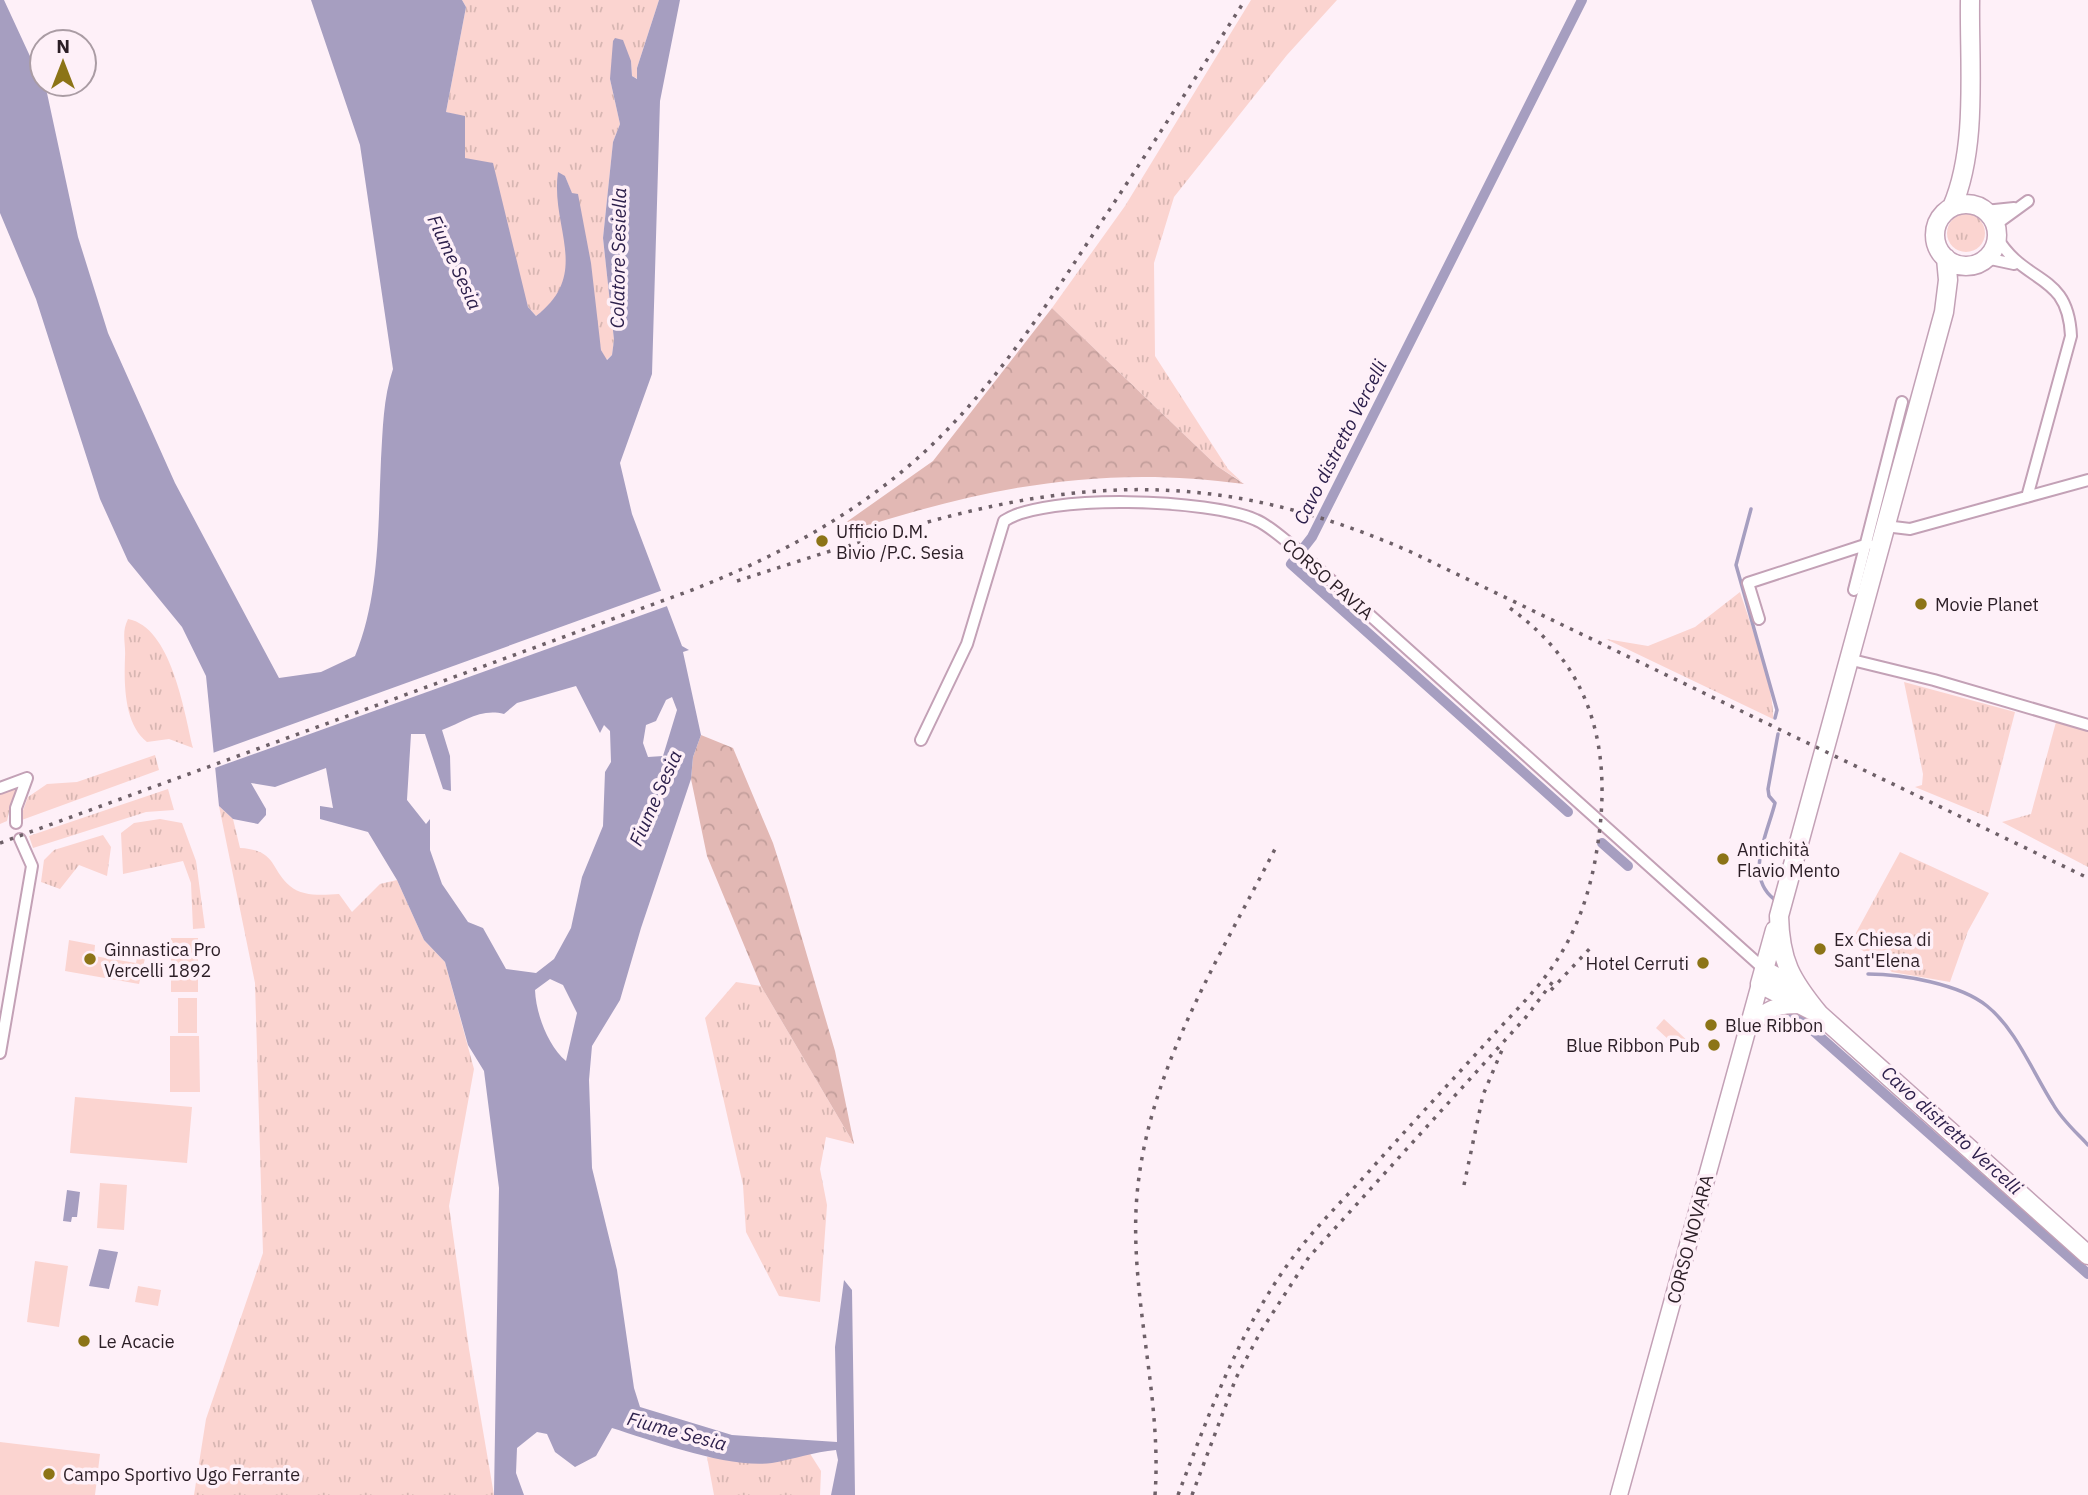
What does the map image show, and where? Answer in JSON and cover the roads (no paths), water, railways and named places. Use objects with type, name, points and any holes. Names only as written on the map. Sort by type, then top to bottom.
[{"type":"main road","points":[[1944,312],[1948,280],[1946,258],[1936,241],[1935,231],[1938,221],[1952,207],[1961,188],[1966,156],[1970,0]]},
{"type":"main road","points":[[1946,258],[1967,265],[1986,258],[1989,220],[1966,156]]},
{"type":"main road","points":[[1952,207],[1961,204],[1989,220]]},
{"type":"main road","points":[[1944,312],[1967,265]]},
{"type":"main road","name":"CORSO NOVARA","points":[[1619,1495],[1779,916],[1848,659],[1877,537],[1944,312]]},
{"type":"main road","points":[[1779,916],[1780,947],[1798,996]]},
{"type":"main road","points":[[1762,976],[1798,996],[2088,1255]]},
{"type":"main road","points":[[1747,1031],[1763,1012],[1798,996]]},
{"type":"street","points":[[1989,220],[2028,201]]},
{"type":"street","points":[[1989,220],[2016,208]]},
{"type":"street","points":[[1989,220],[2007,254],[2063,297],[2070,314],[2071,336],[2027,497]]},
{"type":"street","points":[[1986,258],[2018,265]]},
{"type":"street","points":[[1854,590],[1877,537],[1902,402]]},
{"type":"street","points":[[1759,619],[1748,583],[1877,537],[2088,480]]},
{"type":"street","name":"CORSO PAVIA","points":[[920,740],[967,644],[997,538],[1004,521],[1013,515],[1050,505],[1079,503],[1190,507],[1256,520],[1304,556],[1762,976]]},
{"type":"street","points":[[1848,659],[1934,680],[2088,725]]},
{"type":"street","points":[[0,788],[27,778],[16,808],[16,824]]},
{"type":"street","points":[[0,1053],[32,866],[20,839]]},
{"type":"water","points":[[0,0],[4,0],[28,52],[28,98],[48,98],[78,237],[108,333],[175,483],[279,678],[321,672],[355,656],[369,609],[378,534],[384,414],[393,369],[360,145],[311,0],[462,0],[466,7],[446,112],[465,116],[465,158],[493,163],[528,307],[536,316],[553,300],[562,283],[565,266],[557,193],[558,172],[565,176],[572,193],[578,194],[591,263],[601,350],[607,360],[612,355],[614,340],[603,238],[613,142],[620,124],[610,79],[613,41],[615,38],[623,40],[631,61],[632,76],[637,79],[637,68],[659,0],[680,0],[660,101],[652,374],[620,463],[632,514],[682,646],[689,650],[683,652],[701,735],[693,757],[691,779],[620,1000],[592,1046],[589,1080],[592,1168],[617,1270],[634,1388],[640,1407],[732,1435],[837,1442],[835,1347],[844,1280],[852,1290],[855,1495],[831,1495],[838,1460],[836,1450],[755,1464],[692,1453],[612,1428],[596,1456],[575,1467],[555,1452],[547,1434],[537,1432],[517,1448],[516,1473],[524,1495],[494,1495],[499,1188],[484,1071],[468,1045],[445,962],[424,940],[397,880],[368,832],[320,819],[320,806],[333,808],[326,768],[275,787],[251,783],[266,809],[266,815],[258,824],[233,819],[219,806],[206,676],[182,627],[128,561],[100,499],[36,299],[0,213]],"holes":[[[576,686],[600,733],[604,725],[610,731],[611,762],[605,772],[603,826],[582,877],[571,928],[554,959],[536,973],[506,969],[483,928],[468,922],[442,884],[430,850],[430,819],[426,824],[407,800],[411,734],[425,734],[443,789],[451,791],[450,756],[442,730],[480,714],[504,714],[517,703]],[[672,697],[677,710],[663,756],[648,757],[643,743],[646,725],[656,721],[666,700]],[[550,979],[563,985],[577,1013],[566,1061],[544,1029],[538,1009],[535,990]]]},
{"type":"water","points":[[67,1190],[80,1192],[77,1217],[72,1217],[71,1222],[63,1221]]},
{"type":"water","points":[[99,1249],[118,1252],[109,1289],[89,1286]]},
{"type":"waterway","name":"Cavo distretto Vercelli","points":[[1568,812],[1291,564],[1312,537],[1582,0]]},
{"type":"waterway","points":[[1751,509],[1736,565],[1777,710],[1775,718]]},
{"type":"waterway","points":[[1774,899],[1765,889],[1759,866],[1775,803],[1769,796],[1768,789],[1778,734]]},
{"type":"waterway","name":"Cavo distretto Vercelli","points":[[1602,843],[1628,866]]},
{"type":"waterway","points":[[1868,974],[1897,976],[1946,986],[1976,998],[1987,1006],[2007,1027],[2061,1115],[2088,1145]]},
{"type":"waterway","name":"Cavo distretto Vercelli","points":[[1793,1013],[2088,1274]]},
{"type":"railway","points":[[0,843],[692,590],[779,551],[860,503],[911,464],[938,439],[987,385],[1072,266],[1245,0]]},
{"type":"railway","points":[[737,581],[912,526],[993,506],[1071,493],[1150,490],[1232,497],[1318,517],[1411,552],[2088,878]]},
{"type":"railway","points":[[1178,1495],[1228,1369],[1277,1280],[1321,1223],[1539,984],[1563,950],[1582,908],[1594,864],[1601,813],[1602,778],[1598,744],[1590,713],[1577,683],[1560,655],[1507,606]]},
{"type":"railway","points":[[1155,1495],[1154,1424],[1136,1246],[1136,1210],[1141,1161],[1152,1114],[1186,1022],[1276,847]]},
{"type":"railway","points":[[1551,990],[1594,944]]},
{"type":"railway","points":[[1192,1495],[1236,1378],[1261,1331],[1309,1257],[1526,1017],[1554,980]]},
{"type":"railway","points":[[1464,1185],[1483,1095],[1502,1050]]},
{"type":"place","name":"Ufficio D.M. Bivio /P.C. Sesia","points":[[822,541]]},
{"type":"place","name":"Movie Planet","points":[[1921,604]]},
{"type":"place","name":"Antichità Flavio Mento","points":[[1723,859]]},
{"type":"place","name":"Ex Chiesa di Sant'Elena","points":[[1820,949]]},
{"type":"place","name":"Ginnastica Pro Vercelli 1892","points":[[90,959]]},
{"type":"place","name":"Hotel Cerruti","points":[[1703,963]]},
{"type":"place","name":"Blue Ribbon","points":[[1711,1025]]},
{"type":"place","name":"Blue Ribbon Pub","points":[[1714,1045]]},
{"type":"place","name":"Le Acacie","points":[[84,1341]]},
{"type":"place","name":"Campo Sportivo Ugo Ferrante","points":[[49,1474]]},
{"type":"water label","name":"Colatore Sesiella","points":[[618,258]]},
{"type":"water label","name":"Fiume Sesia","points":[[455,262]]},
{"type":"water label","name":"Fiume Sesia","points":[[655,798]]},
{"type":"water label","name":"Fiume Sesia","points":[[677,1431]]}]
